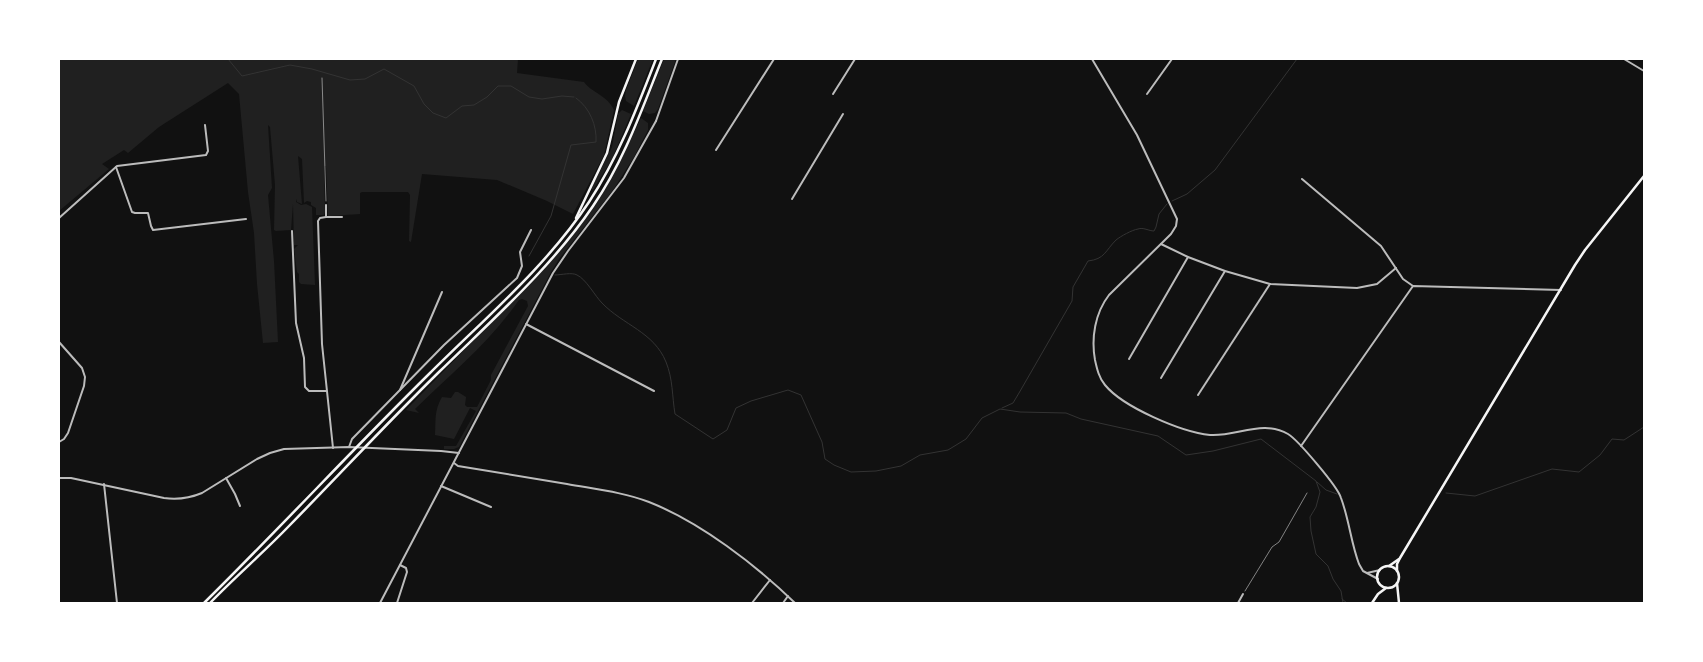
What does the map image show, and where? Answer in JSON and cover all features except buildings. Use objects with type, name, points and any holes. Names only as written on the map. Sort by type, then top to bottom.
[{"type":"main road","points":[[573,224],[607,153],[619,102],[636,59]]},
{"type":"main road","points":[[204,603],[282,526],[385,418],[543,261],[573,224],[618,152],[656,59]]},
{"type":"main road","points":[[212,602],[546,265],[582,222],[610,179],[625,149],[662,59]]},
{"type":"main road","points":[[1399,603],[1397,583],[1399,578],[1397,571],[1400,558],[1585,250],[1644,176]]},
{"type":"main road","points":[[1378,594],[1378,574],[1380,570],[1400,558]]},
{"type":"main road","points":[[1389,566],[1397,571]]},
{"type":"main road","points":[[1378,580],[1386,588],[1391,588],[1397,583]]},
{"type":"main road","points":[[1372,603],[1378,594],[1386,588]]},
{"type":"main road","points":[[1391,588],[1398,594]]},
{"type":"street","points":[[380,603],[557,267],[624,178],[640,152],[656,121],[678,59]]},
{"type":"street","points":[[716,150],[774,59]]},
{"type":"street","points":[[833,94],[855,59]]},
{"type":"street","points":[[1092,59],[1137,135],[1176,214],[1177,222],[1162,244],[1109,295],[1101,307],[1093,345],[1097,368],[1102,381],[1117,396],[1154,418],[1191,432],[1210,435],[1271,428],[1287,433],[1301,446],[1340,495],[1358,563],[1362,569],[1378,580]]},
{"type":"street","points":[[1147,94],[1172,59]]},
{"type":"street","points":[[1624,59],[1644,71]]},
{"type":"street","points":[[792,199],[843,114]]},
{"type":"street","points":[[59,218],[116,167],[205,156],[208,152],[205,124]]},
{"type":"street","points":[[116,167],[132,212],[148,214],[153,230],[246,219]]},
{"type":"street","points":[[1302,179],[1381,246],[1405,280],[1413,286],[1561,290]]},
{"type":"street","points":[[326,205],[326,217]]},
{"type":"street","points":[[333,448],[321,339],[318,221],[320,218],[326,217],[342,217]]},
{"type":"street","points":[[350,447],[352,439],[444,345],[517,278],[522,266],[520,252],[531,230]]},
{"type":"street","points":[[292,231],[296,320],[304,358],[305,385],[309,391],[326,391]]},
{"type":"street","points":[[1162,244],[1226,271],[1270,284],[1357,288],[1378,284],[1396,268]]},
{"type":"street","points":[[1129,359],[1188,256]]},
{"type":"street","points":[[1161,378],[1226,271]]},
{"type":"street","points":[[1198,395],[1270,284]]},
{"type":"street","points":[[1301,446],[1413,286]]},
{"type":"street","points":[[399,392],[442,292]]},
{"type":"street","points":[[526,324],[654,391]]},
{"type":"street","points":[[59,342],[82,368],[85,377],[84,386],[67,434],[59,442]]},
{"type":"street","points":[[59,478],[104,484],[159,497],[179,499],[199,494],[257,459],[276,451],[295,448],[350,447],[459,453]]},
{"type":"street","points":[[454,463],[458,466],[594,489],[648,502],[718,540],[770,580],[795,603]]},
{"type":"street","points":[[226,478],[240,506]]},
{"type":"street","points":[[104,484],[117,603]]},
{"type":"street","points":[[441,486],[491,507]]},
{"type":"street","points":[[397,603],[407,572],[406,568],[400,565]]},
{"type":"street","points":[[1367,573],[1380,570]]},
{"type":"street","points":[[752,603],[770,580]]},
{"type":"street","points":[[1238,603],[1243,594]]},
{"type":"street","points":[[783,603],[788,596]]},
{"type":"path","points":[[322,78],[326,205]]},
{"type":"path","points":[[1243,594],[1272,547],[1279,542],[1308,494]]},
{"type":"shaded area","points":[[59,59],[518,59],[517,73],[584,82],[604,97],[614,110],[604,155],[573,214],[497,180],[422,174],[411,242],[409,241],[410,195],[408,192],[362,192],[360,193],[360,214],[328,216],[326,166],[324,166],[325,212],[324,215],[316,215],[316,208],[311,205],[311,202],[307,201],[304,203],[302,159],[298,156],[302,204],[297,202],[297,199],[296,202],[301,205],[306,204],[312,207],[315,285],[301,284],[299,282],[294,249],[298,245],[294,245],[293,204],[291,230],[274,230],[275,185],[270,127],[268,125],[272,188],[268,195],[274,261],[278,342],[263,343],[254,233],[248,192],[239,94],[228,83],[159,127],[128,153],[124,150],[102,164],[109,169],[59,211]]},
{"type":"shaded area","points":[[638,59],[653,59],[634,106],[626,101],[625,96]]},
{"type":"shaded area","points":[[664,59],[676,59],[658,109],[655,113],[649,114],[643,111]]},
{"type":"shaded area","points":[[622,110],[631,114],[612,159],[593,190],[591,189],[612,147],[618,114]]},
{"type":"shaded area","points":[[641,118],[648,123],[648,130],[634,157],[613,190],[551,272],[459,447],[444,449],[444,446],[456,446],[476,411],[470,408],[454,439],[435,435],[439,402],[442,397],[451,398],[455,392],[458,392],[466,397],[465,405],[467,407],[477,407],[491,380],[491,375],[528,306],[527,301],[519,300],[483,344],[415,409],[419,413],[406,410],[561,250],[584,221],[607,186]]},
{"type":"waterway","points":[[228,59],[242,76],[290,65],[350,80],[365,79],[384,69],[414,86],[424,104],[433,113],[446,118],[462,106],[474,105],[487,97],[498,86],[511,86],[529,97],[542,99],[562,96],[574,97]]},
{"type":"waterway","points":[[1172,201],[1187,194],[1215,170],[1297,59]]},
{"type":"waterway","points":[[529,256],[551,216],[571,145],[596,142],[592,118],[576,98]]},
{"type":"waterway","points":[[1002,408],[1013,403],[1019,393],[1072,301],[1073,287],[1088,261],[1104,254],[1116,240],[1130,232],[1140,229],[1154,231],[1159,214],[1167,204]]},
{"type":"waterway","points":[[555,275],[572,274],[580,277],[610,311],[654,343],[661,352],[668,368],[675,414],[713,439],[727,430],[736,408],[751,401],[788,390],[801,395],[822,442],[825,459],[851,472],[876,471],[901,466],[920,455],[948,450],[966,439],[982,418],[1000,409],[1020,412],[1066,413],[1081,419],[1158,436],[1186,455],[1213,451],[1261,439],[1316,481],[1320,492],[1316,507],[1310,517],[1316,554],[1328,566],[1333,579],[1341,591],[1343,603]]},
{"type":"waterway","points":[[1446,493],[1475,496],[1552,469],[1579,472],[1600,455],[1612,439],[1624,440],[1644,427]]},
{"type":"waterway","points":[[1317,482],[1326,490],[1337,494]]},
{"type":"waterway","points":[[1342,599],[1347,603]]}]
